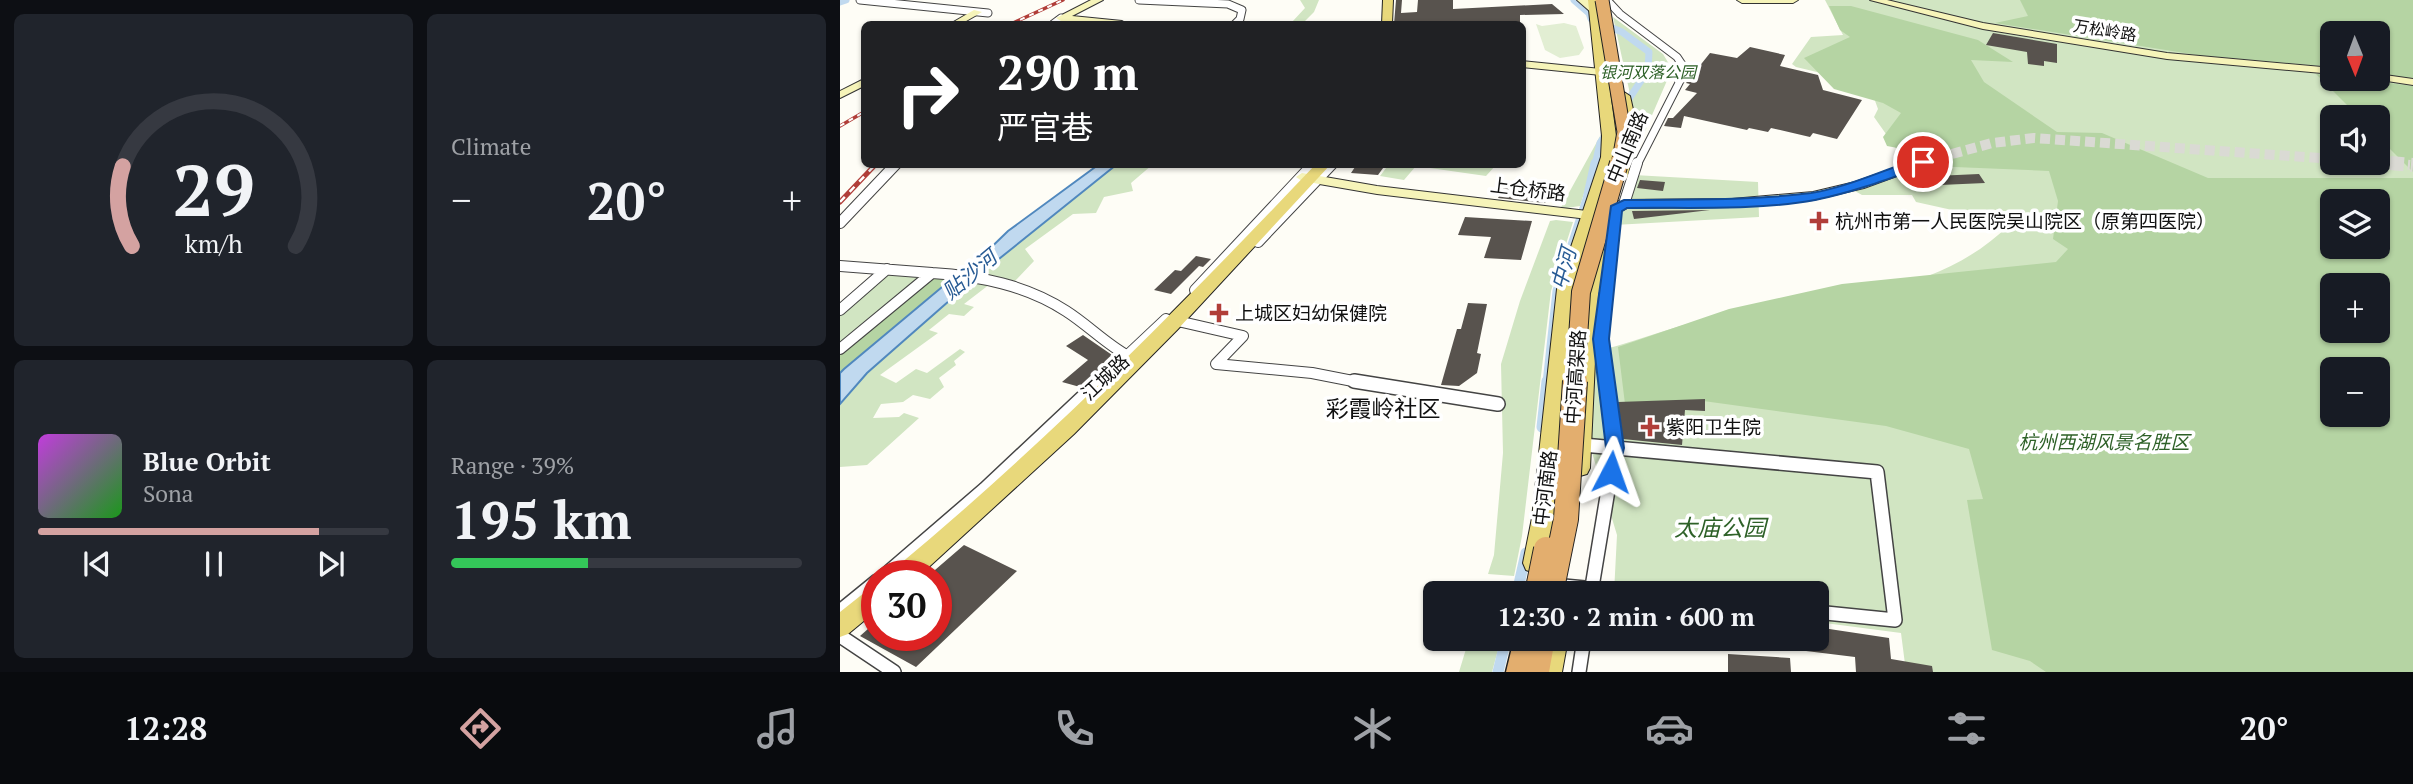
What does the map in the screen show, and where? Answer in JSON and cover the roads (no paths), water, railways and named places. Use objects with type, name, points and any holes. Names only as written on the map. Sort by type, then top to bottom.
[{"type":"highway","name":"中河高架路","points":[[1560,581],[1581,292],[1625,132],[1599,8]]},
{"type":"highway","name":"中河高架路","points":[[1540,581],[1552,521],[1572,292],[1613,157],[1615,134],[1599,8]]},
{"type":"highway","points":[[1520,672],[1524,651]]},
{"type":"highway","points":[[1535,672],[1539,651]]},
{"type":"main road","points":[[1387,21],[1388,0]]},
{"type":"main road","name":"中河南路","points":[[1561,581],[1583,445],[1590,296],[1617,206],[1631,132],[1612,28],[1599,8]]},
{"type":"main road","name":"中河南路","points":[[1530,581],[1544,518],[1565,289],[1583,215],[1608,157],[1609,131],[1598,72],[1599,8]]},
{"type":"main road","name":"江城路","points":[[921,560],[1131,367],[1314,173]]},
{"type":"main road","points":[[840,626],[861,609]]},
{"type":"main road","points":[[1507,672],[1512,651]]},
{"type":"main road","points":[[1550,672],[1554,651]]},
{"type":"street","points":[[860,0],[983,13]]},
{"type":"street","points":[[1059,21],[1098,0]]},
{"type":"street","points":[[1139,0],[1228,4],[1242,10],[1238,21]]},
{"type":"street","points":[[1582,0],[1599,8]]},
{"type":"street","points":[[1742,0],[1793,0]]},
{"type":"street","name":"万松岭路","points":[[1875,0],[1983,26],[2167,56],[2320,70]]},
{"type":"street","name":"中山南路","points":[[1593,581],[1615,448],[1601,339],[1615,209],[1639,157],[1681,80],[1682,66],[1672,51],[1620,14],[1599,8]]},
{"type":"street","points":[[963,21],[983,13]]},
{"type":"street","points":[[971,21],[983,13]]},
{"type":"street","points":[[1526,64],[1598,72]]},
{"type":"street","points":[[840,89],[861,77]]},
{"type":"street","points":[[2390,79],[2413,82]]},
{"type":"street","points":[[840,95],[861,84]]},
{"type":"street","name":"上仓桥路","points":[[1314,173],[1377,190],[1583,215],[1617,206],[1732,203],[1813,196],[1860,184],[1923,162]]},
{"type":"street","points":[[840,223],[892,168]]},
{"type":"street","name":"江城路","points":[[933,560],[975,524],[1182,322],[1314,173]]},
{"type":"street","name":"江城路","points":[[903,560],[969,503],[1128,356],[1314,173]]},
{"type":"street","points":[[840,266],[982,276],[1020,288],[1066,310],[1112,348],[1128,356]]},
{"type":"street","points":[[840,310],[887,269]]},
{"type":"street","points":[[840,349],[932,273]]},
{"type":"street","points":[[1182,322],[1243,336],[1216,365],[1312,373],[1411,392],[1498,404]]},
{"type":"street","points":[[1583,445],[1877,472],[1895,620],[1829,613]]},
{"type":"street","points":[[840,611],[861,594]]},
{"type":"street","points":[[861,620],[840,636],[894,672]]},
{"type":"street","points":[[1579,672],[1582,651]]},
{"type":"water","name":"贴沙河","points":[[1094,168],[1112,168],[974,279],[867,373],[840,404],[840,373],[948,282],[972,266],[1008,231]]},
{"type":"waterway","points":[[840,2],[846,0]]},
{"type":"waterway","name":"中河","points":[[1574,0],[1589,13],[1591,19],[1622,32],[1649,52],[1648,70],[1600,143],[1595,165]]},
{"type":"waterway","name":"中河","points":[[1547,383],[1557,291],[1587,199],[1595,163]]},
{"type":"waterway","name":"中河","points":[[1542,427],[1547,381]]},
{"type":"waterway","name":"中河","points":[[1520,581],[1526,553]]},
{"type":"waterway","name":"中河","points":[[1498,672],[1503,651]]},
{"type":"tunnel","points":[[1923,162],[1992,143],[2034,138],[2320,158]]},
{"type":"tunnel","points":[[2390,163],[2410,165]]},
{"type":"tunnel","points":[[2390,163],[2413,165]]},
{"type":"railway","points":[[1018,21],[1063,0]]},
{"type":"railway","points":[[840,126],[861,114]]},
{"type":"railway","points":[[840,202],[872,168]]},
{"type":"place","name":"杭州市第一人民医院吴山院区（原第四医院）","points":[[1819,221]]},
{"type":"place","name":"上城区妇幼保健院","points":[[1219,313]]},
{"type":"place","name":"紫阳卫生院","points":[[1650,427]]},
{"type":"district","name":"彩霞岭社区","points":[[1383,409]]},
{"type":"park label","name":"银河双落公园","points":[[1648,72]]},
{"type":"park label","name":"杭州西湖风景名胜区","points":[[2104,442]]},
{"type":"park label","name":"太庙公园","points":[[1720,528]]}]
